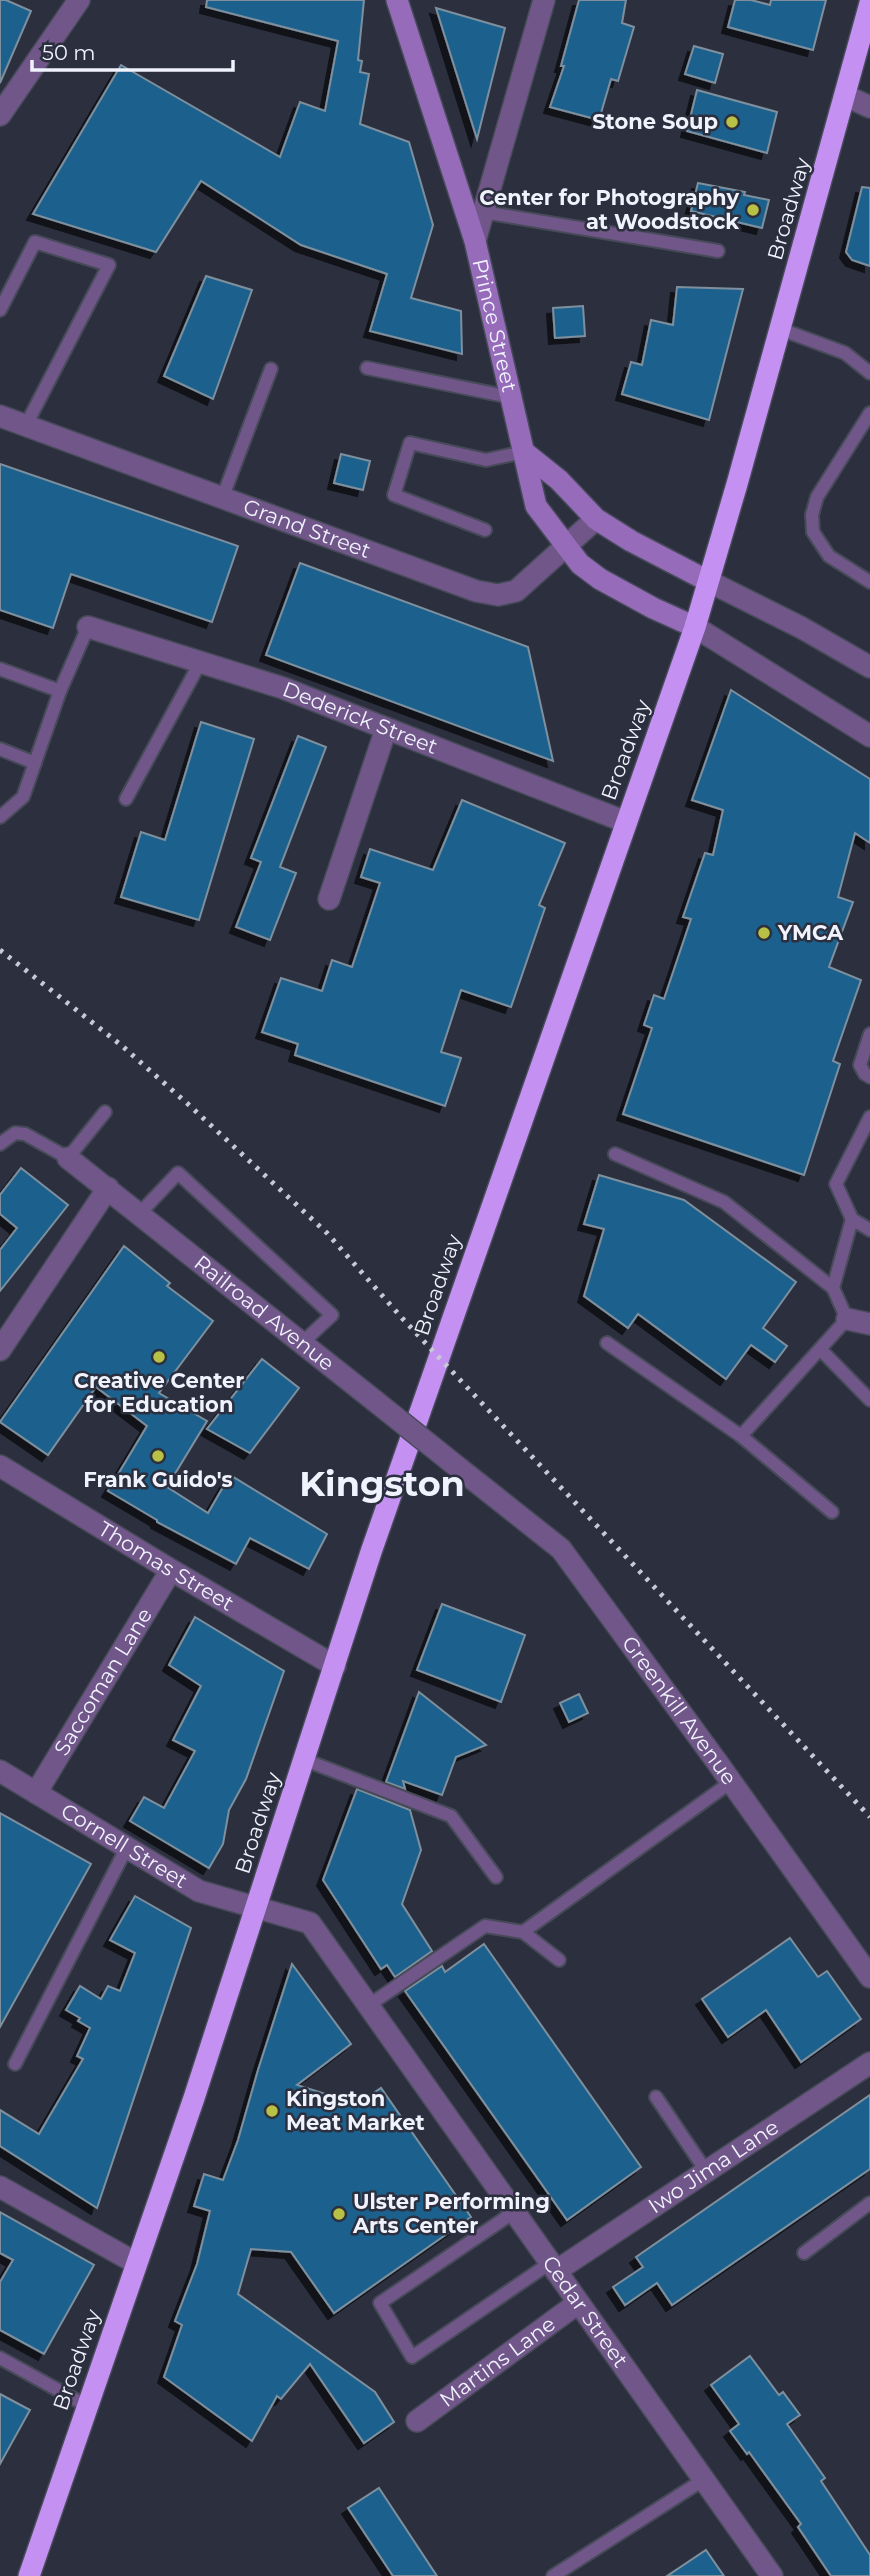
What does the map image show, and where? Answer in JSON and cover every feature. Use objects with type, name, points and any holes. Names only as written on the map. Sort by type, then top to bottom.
[{"type":"highway","name":"Broadway","points":[[29,2576],[256,1908],[371,1552],[695,627],[870,3]]},
{"type":"street","points":[[0,115],[79,0]]},
{"type":"street","name":"Prince Street","points":[[397,0],[475,241],[536,506],[580,564],[600,579],[695,627]]},
{"type":"street","points":[[475,241],[544,0]]},
{"type":"street","points":[[846,96],[870,107]]},
{"type":"street","name":"Grand Street","points":[[0,416],[476,591],[498,595],[516,591],[596,520]]},
{"type":"street","points":[[524,452],[559,480],[596,520],[631,541],[802,628],[870,667]]},
{"type":"street","name":"Dederick Street","points":[[88,627],[283,688],[625,822]]},
{"type":"street","points":[[695,627],[870,736]]},
{"type":"street","points":[[329,899],[386,729]]},
{"type":"street","name":"Railroad Avenue","points":[[68,1158],[460,1469]]},
{"type":"street","points":[[0,1350],[108,1188]]},
{"type":"street","points":[[847,1319],[870,1324]]},
{"type":"street","name":"Thomas Street","points":[[0,1466],[335,1666]]},
{"type":"street","name":"Greenkill Avenue","points":[[460,1469],[561,1549],[870,1977]]},
{"type":"street","name":"Saccoman Lane","points":[[36,1793],[171,1570]]},
{"type":"street","name":"Cornell Street","points":[[0,1771],[199,1891],[256,1908]]},
{"type":"street","name":"Cedar Street","points":[[256,1908],[310,1923],[772,2576]]},
{"type":"street","name":"Iwo Jima Lane","points":[[553,2267],[870,2063]]},
{"type":"street","points":[[0,2187],[136,2263]]},
{"type":"street","name":"Martins Lane","points":[[417,2421],[578,2303]]},
{"type":"lane","points":[[483,212],[718,251]]},
{"type":"lane","points":[[0,310],[35,242],[109,265],[26,425]]},
{"type":"lane","points":[[780,329],[845,353],[870,373]]},
{"type":"lane","points":[[367,368],[510,397]]},
{"type":"lane","points":[[223,496],[271,369]]},
{"type":"lane","points":[[870,413],[817,498],[812,514],[813,532],[829,556],[870,582]]},
{"type":"lane","points":[[485,530],[394,495],[410,443],[486,460],[524,452]]},
{"type":"lane","points":[[0,817],[23,797],[60,691],[88,627]]},
{"type":"lane","points":[[126,799],[201,661]]},
{"type":"lane","points":[[0,669],[60,691]]},
{"type":"lane","points":[[0,749],[35,763]]},
{"type":"lane","points":[[870,1034],[860,1065],[870,1077]]},
{"type":"lane","points":[[0,1144],[15,1133],[25,1134],[68,1158],[105,1112]]},
{"type":"lane","points":[[870,1117],[835,1184],[852,1219],[870,1230]]},
{"type":"lane","points":[[615,1154],[724,1202],[833,1288],[847,1319],[741,1436]]},
{"type":"lane","points":[[139,1213],[178,1173],[331,1315],[302,1343]]},
{"type":"lane","points":[[833,1288],[852,1219]]},
{"type":"lane","points":[[607,1343],[741,1436],[832,1512]]},
{"type":"lane","points":[[820,1349],[870,1400]]},
{"type":"lane","points":[[305,1760],[451,1816],[496,1877]]},
{"type":"lane","points":[[523,1933],[731,1782]]},
{"type":"lane","points":[[15,2064],[127,1847]]},
{"type":"lane","points":[[369,2005],[485,1926],[523,1933],[559,1960]]},
{"type":"lane","points":[[656,2097],[706,2171]]},
{"type":"lane","points":[[804,2253],[870,2203]]},
{"type":"lane","points":[[514,2212],[380,2303],[412,2357],[553,2267]]},
{"type":"lane","points":[[0,2358],[87,2406]]},
{"type":"lane","points":[[553,2576],[703,2480]]},
{"type":"building","points":[[0,0],[31,11],[0,83]]},
{"type":"building","points":[[207,0],[364,0],[358,60],[362,61],[360,72],[369,74],[360,124],[409,142],[433,225],[411,298],[461,311],[462,354],[370,331],[387,274],[301,245],[201,181],[156,252],[33,214],[121,65],[280,157],[300,102],[325,111],[338,41],[206,7]]},
{"type":"building","points":[[579,0],[626,0],[622,23],[634,27],[618,81],[611,79],[599,120],[550,107],[564,66],[561,66]]},
{"type":"building","points":[[735,0],[751,0],[770,5],[771,0],[826,0],[813,50],[728,27]]},
{"type":"building","points":[[436,8],[505,28],[477,139]]},
{"type":"building","points":[[694,46],[723,54],[715,83],[685,74]]},
{"type":"building","name":"Stone Soup","points":[[697,90],[777,112],[767,153],[687,131]]},
{"type":"building","points":[[698,183],[745,192],[744,195],[769,200],[762,228],[691,211]]},
{"type":"building","points":[[862,187],[870,188],[870,266],[852,260],[846,252]]},
{"type":"building","points":[[206,276],[252,290],[213,399],[164,376]]},
{"type":"building","points":[[677,287],[743,289],[709,420],[622,394],[631,362],[642,365],[651,320],[673,325]]},
{"type":"building","points":[[583,306],[585,336],[555,338],[553,308]]},
{"type":"building","points":[[341,454],[370,461],[363,490],[334,483]]},
{"type":"building","points":[[0,464],[238,546],[212,622],[71,574],[53,628],[0,610]]},
{"type":"building","points":[[300,563],[528,647],[553,761],[266,655]]},
{"type":"building","name":"YMCA","points":[[731,690],[870,779],[870,843],[855,833],[838,897],[853,902],[829,967],[861,980],[833,1061],[840,1064],[804,1175],[623,1114],[652,1028],[644,1025],[654,995],[664,999],[691,919],[683,917],[705,853],[713,855],[723,810],[692,800]]},
{"type":"building","points":[[201,722],[254,739],[199,920],[121,897],[141,832],[165,840]]},
{"type":"building","points":[[298,736],[326,747],[280,867],[296,873],[270,940],[236,927],[261,862],[251,858]]},
{"type":"building","points":[[462,800],[565,843],[539,905],[545,908],[511,1007],[461,990],[441,1052],[461,1058],[445,1106],[295,1055],[298,1044],[262,1032],[281,978],[322,991],[332,960],[352,967],[380,883],[361,877],[370,849],[433,870]]},
{"type":"building","points":[[21,1168],[68,1205],[0,1291],[0,1250],[17,1228],[0,1214],[0,1195]]},
{"type":"building","points":[[599,1175],[684,1200],[796,1282],[763,1328],[787,1346],[775,1362],[751,1345],[726,1379],[638,1314],[628,1328],[584,1296],[604,1229],[584,1224]]},
{"type":"building","points":[[124,1246],[170,1283],[167,1286],[213,1321],[159,1393],[207,1421],[167,1487],[208,1513],[230,1475],[327,1534],[309,1569],[250,1538],[236,1564],[157,1522],[108,1491],[147,1426],[96,1387],[48,1455],[0,1422]]},
{"type":"building","points":[[262,1359],[299,1388],[250,1453],[207,1429]]},
{"type":"building","points":[[442,1604],[525,1635],[501,1702],[417,1670]]},
{"type":"building","points":[[195,1617],[284,1671],[246,1779],[229,1810],[223,1844],[209,1868],[130,1821],[144,1797],[164,1808],[195,1751],[173,1740],[201,1686],[169,1665]]},
{"type":"building","points":[[419,1692],[486,1745],[456,1757],[442,1795],[403,1781],[405,1789],[386,1782]]},
{"type":"building","points":[[579,1694],[588,1713],[569,1722],[560,1703]]},
{"type":"building","points":[[357,1789],[410,1810],[421,1850],[402,1904],[432,1951],[395,1977],[387,1965],[381,1969],[323,1880]]},
{"type":"building","points":[[0,1813],[91,1864],[0,2027]]},
{"type":"building","points":[[135,1896],[191,1928],[97,2208],[0,2146],[0,2110],[39,2134],[83,2059],[77,2056],[90,2028],[66,2010],[80,1986],[101,1999],[108,1986],[120,1991],[135,1953],[110,1940]]},
{"type":"building","points":[[790,1938],[818,1977],[827,1971],[861,2019],[801,2062],[766,2010],[728,2037],[702,1999]]},
{"type":"building","points":[[484,1944],[641,2167],[567,2220],[405,1991],[442,1966],[445,1972]]},
{"type":"building","points":[[292,1964],[351,2044],[297,2085],[357,2104],[381,2088],[471,2217],[334,2313],[291,2252],[251,2249],[238,2294],[375,2392],[394,2422],[364,2443],[310,2364],[281,2399],[277,2396],[252,2441],[164,2377],[182,2325],[175,2321],[197,2264],[210,2211],[194,2206],[204,2174],[223,2180],[238,2140]]},
{"type":"building","points":[[870,2095],[870,2169],[672,2305],[657,2283],[625,2305],[613,2287],[643,2267],[636,2257]]},
{"type":"building","points":[[0,2212],[94,2265],[44,2354],[0,2330],[0,2282],[13,2260],[0,2253]]},
{"type":"building","points":[[750,2356],[779,2395],[783,2392],[800,2415],[787,2424],[825,2478],[821,2481],[870,2555],[870,2576],[831,2576],[798,2527],[801,2524],[749,2452],[747,2454],[730,2431],[739,2424],[711,2385]]},
{"type":"building","points":[[0,2394],[30,2410],[0,2464]]},
{"type":"building","points":[[379,2488],[437,2576],[393,2576],[348,2508]]},
{"type":"building","points":[[706,2550],[724,2576],[667,2576]]},
{"type":"railway","points":[[0,950],[121,1045],[327,1233],[402,1318],[870,1817]]},
{"type":"place","name":"Stone Soup","points":[[732,122]]},
{"type":"place","name":"Center for Photography at Woodstock","points":[[753,210]]},
{"type":"place","name":"YMCA","points":[[764,933]]},
{"type":"place","name":"Creative Center for Education","points":[[159,1357]]},
{"type":"place","name":"Frank Guido's","points":[[158,1456]]},
{"type":"place","name":"Kingston Meat Market","points":[[272,2111]]},
{"type":"place","name":"Ulster Performing Arts Center","points":[[339,2214]]},
{"type":"district","name":"Kingston","points":[[382,1484]]}]
